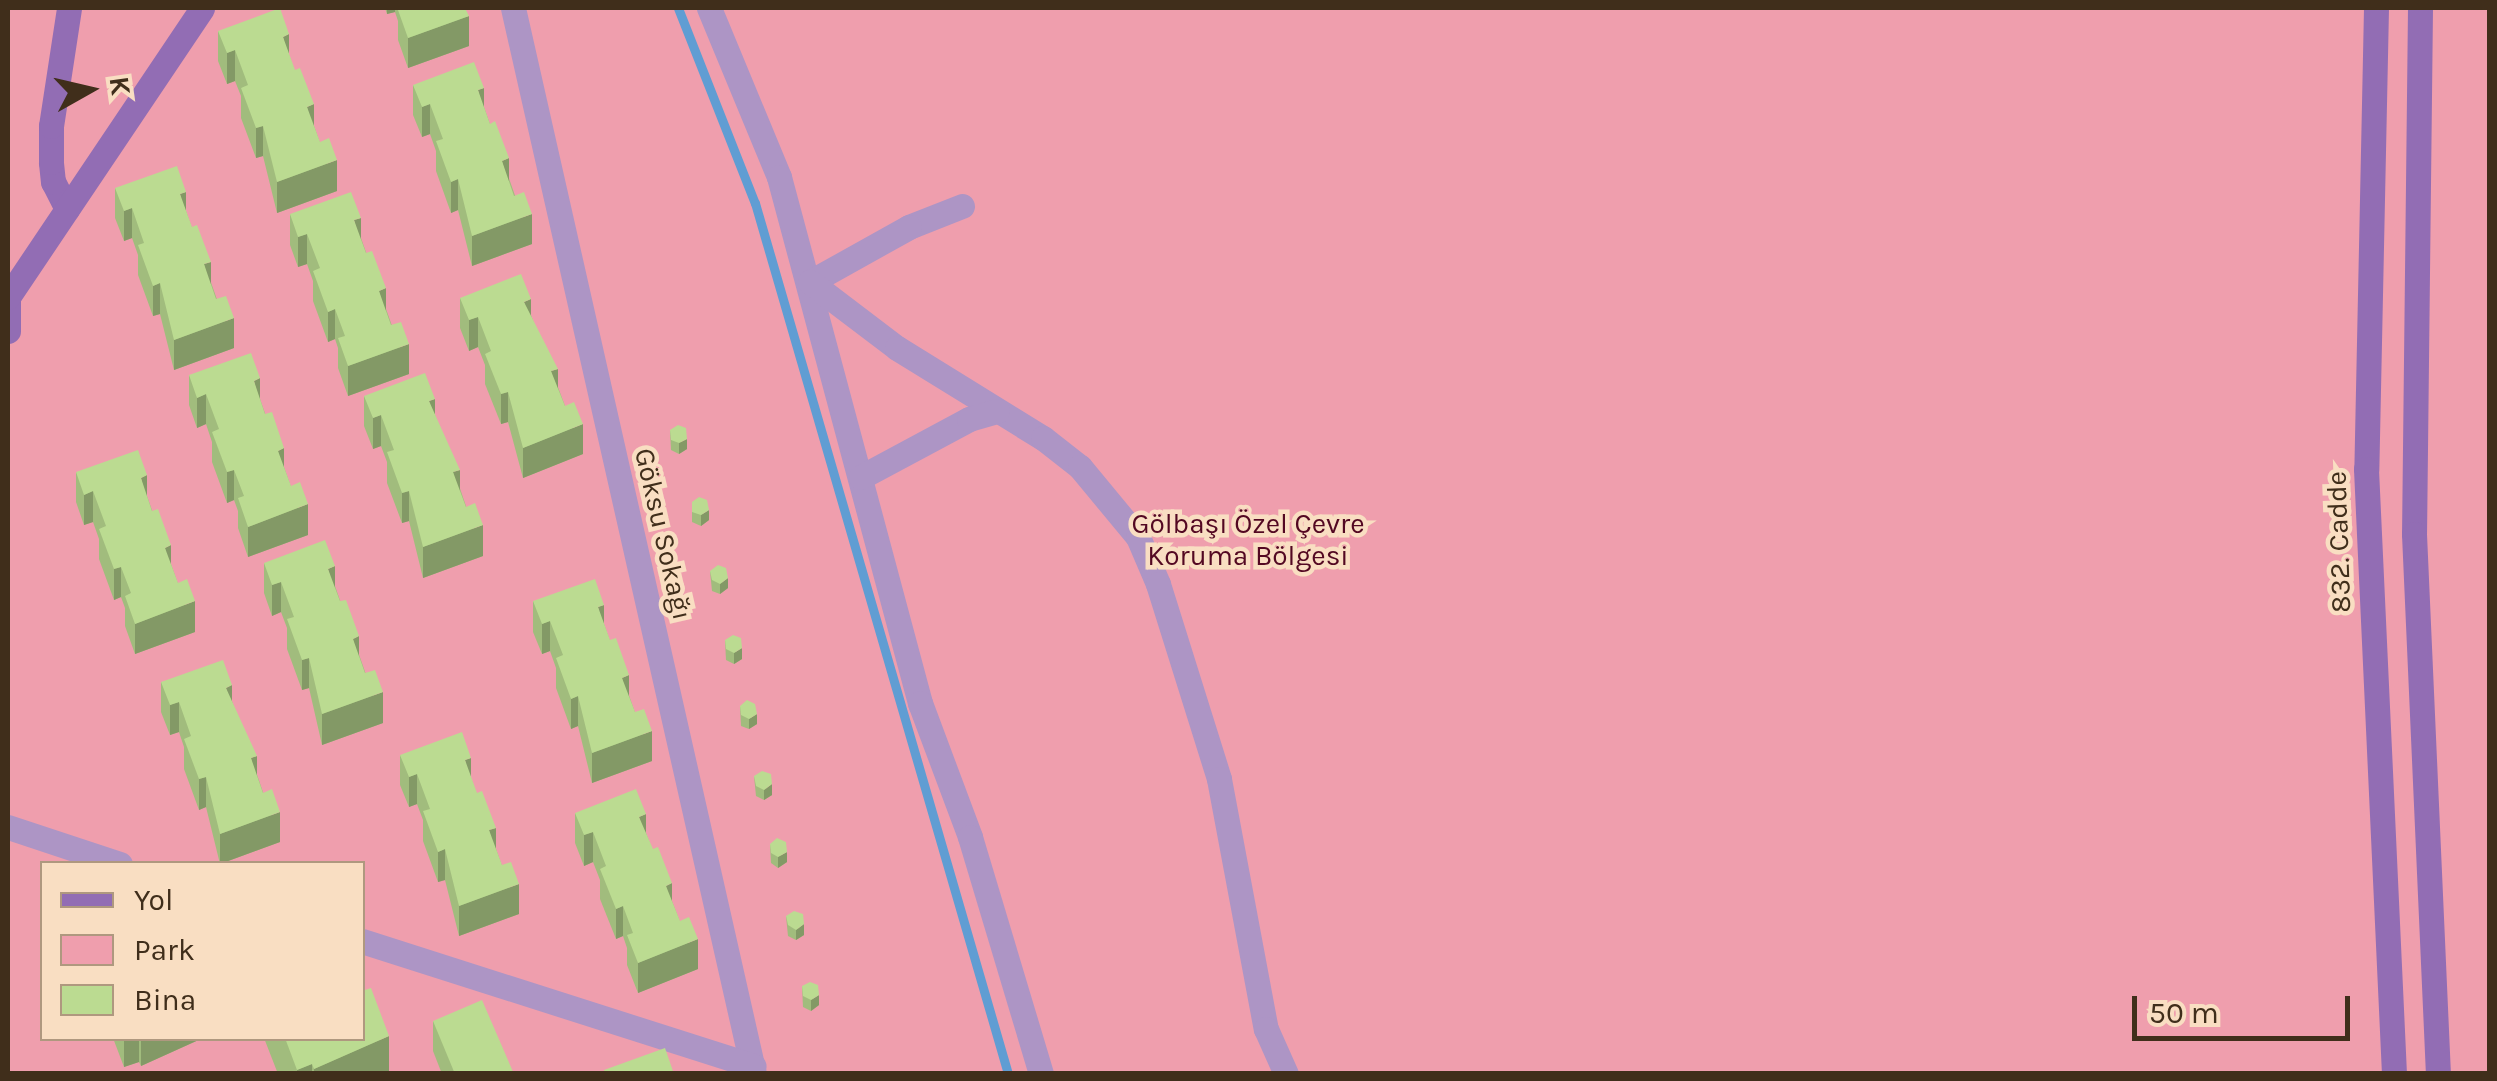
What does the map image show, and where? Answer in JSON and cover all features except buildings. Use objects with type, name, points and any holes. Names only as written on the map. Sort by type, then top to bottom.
[{"type":"street","points":[[67,210],[53,182],[51,126],[69,8]]},
{"type":"street","points":[[8,331],[8,297],[202,8]]},
{"type":"street","name":"Göksu Sokağı","points":[[513,8],[754,1070]]},
{"type":"street","points":[[709,8],[779,178],[920,703],[970,838],[1041,1074]]},
{"type":"street","name":"832. Cadde","points":[[2376,8],[2368,319],[2369,567],[2394,1074]]},
{"type":"street","points":[[2420,8],[2414,534],[2438,1074]]},
{"type":"street","points":[[810,282],[909,227],[962,206]]},
{"type":"street","points":[[810,282],[897,348],[1080,467],[1138,537],[1158,584],[1219,779],[1266,1029],[1286,1074]]},
{"type":"street","points":[[2368,319],[2415,320]]},
{"type":"street","points":[[862,477],[969,419],[997,411]]},
{"type":"street","points":[[8,827],[111,861]]},
{"type":"street","points":[[365,942],[754,1070]]},
{"type":"green space","name":"Gölbaşı Özel Çevre Koruma Bölgesi","points":[[8,8],[2489,8],[2489,1073],[8,1073]]},
{"type":"waterway","points":[[678,8],[755,203],[1008,1074]]}]
